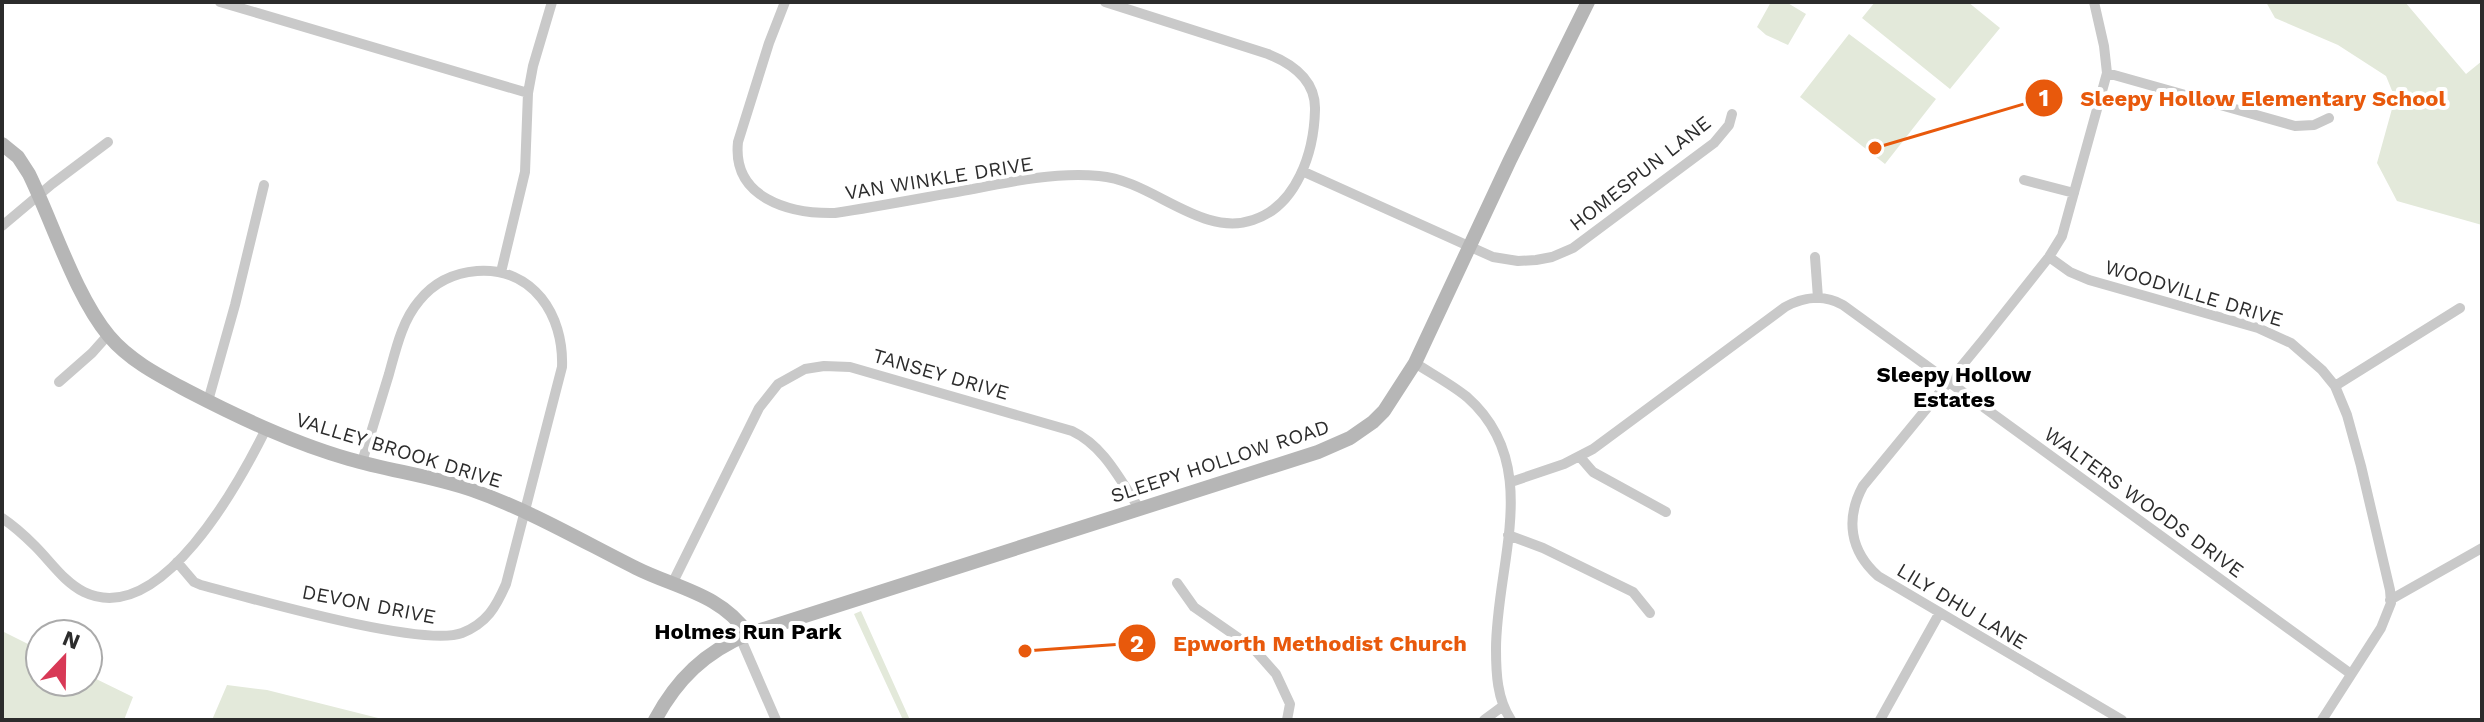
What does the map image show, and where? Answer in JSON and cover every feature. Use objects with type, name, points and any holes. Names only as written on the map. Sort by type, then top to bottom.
[{"type":"main road","name":"SLEEPY HOLLOW ROAD","points":[[655,720],[688,671],[717,648],[744,635],[1318,452],[1350,438],[1384,411],[1415,363],[1588,2]]},
{"type":"main road","name":"VALLEY BROOK DRIVE","points":[[2,144],[18,157],[29,174],[86,299],[108,335],[132,358],[208,401],[312,447],[470,489],[526,511],[636,568],[721,605],[741,623],[744,635]]},
{"type":"street","points":[[220,2],[528,93]]},
{"type":"street","points":[[362,462],[398,342],[412,309],[432,286],[453,275],[477,271],[501,272],[525,172],[528,93],[533,66],[552,2]]},
{"type":"street","name":"VAN WINKLE DRIVE","points":[[785,2],[738,142],[742,174],[767,199],[810,212],[835,213],[1014,181],[1099,176],[1135,185],[1206,219],[1234,224],[1256,220],[1266,214],[1297,183],[1302,171],[1315,112],[1312,92],[1301,73],[1292,65],[1268,54],[1105,2]]},
{"type":"street","points":[[2094,2],[2107,73],[2295,126],[2314,125],[2329,118]]},
{"type":"street","name":"LILY DHU LANE","points":[[2107,73],[2062,236],[2049,257],[1863,486],[1853,509],[1851,524],[1854,543],[1862,559],[1890,585],[2122,720]]},
{"type":"street","name":"HOMESPUN LANE","points":[[1469,246],[1493,257],[1518,261],[1552,257],[1573,248],[1714,143],[1729,125],[1732,114]]},
{"type":"street","points":[[2,226],[108,142]]},
{"type":"street","points":[[1302,171],[1469,246]]},
{"type":"street","points":[[2024,180],[2074,193]]},
{"type":"street","points":[[208,401],[239,291],[264,185]]},
{"type":"street","points":[[1511,482],[1580,457],[1785,307],[1800,300],[1818,298],[1815,257]]},
{"type":"street","name":"WOODVILLE DRIVE","points":[[2049,257],[2080,277],[2279,336],[2308,356],[2335,386],[2347,415],[2385,563],[2390,600]]},
{"type":"street","name":"DEVON DRIVE","points":[[177,562],[194,582],[201,585],[344,621],[431,636],[451,636],[482,622],[496,607],[506,584],[559,384],[563,350],[557,324],[542,300],[518,278],[501,272]]},
{"type":"street","name":"WALTERS WOODS DRIVE","points":[[1818,298],[1843,305],[2351,674]]},
{"type":"street","points":[[2335,386],[2460,308]]},
{"type":"street","points":[[59,382],[108,335]]},
{"type":"street","points":[[1415,363],[1460,392],[1480,411],[1502,449],[1511,482],[1496,640],[1496,667],[1503,706],[1511,720]]},
{"type":"street","name":"TANSEY DRIVE","points":[[673,582],[759,408],[778,384],[813,367],[859,369],[1072,431],[1094,445],[1105,457],[1139,508]]},
{"type":"street","points":[[2,518],[36,546],[70,583],[94,596],[124,596],[151,582],[177,562],[219,514],[266,429]]},
{"type":"street","points":[[1580,457],[1593,472],[1666,512]]},
{"type":"street","points":[[1508,535],[1543,548],[1633,592],[1650,613]]},
{"type":"street","points":[[2322,720],[2381,628],[2390,600],[2482,548]]},
{"type":"street","points":[[1177,583],[1194,607],[1253,648],[1276,674],[1290,704],[1287,720]]},
{"type":"street","points":[[1880,720],[1939,614]]},
{"type":"street","name":"VALLEY BROOK DRIVE","points":[[744,635],[776,720]]},
{"type":"street","points":[[1484,720],[1503,706]]},
{"type":"green space","points":[[1771,2],[1786,2],[1806,14],[1788,45],[1757,27]]},
{"type":"green space","points":[[1875,2],[1968,2],[2000,28],[1950,89],[1862,18]]},
{"type":"green space","points":[[2266,2],[2405,2],[2466,74],[2482,61],[2482,225],[2397,201],[2377,163],[2395,98],[2386,76],[2338,45],[2275,18]]},
{"type":"green space","points":[[1849,34],[1936,99],[1885,164],[1800,97]]},
{"type":"green space","points":[[861,611],[910,720],[903,720],[854,614]]},
{"type":"green space","points":[[2,631],[24,642],[24,698],[104,698],[104,683],[133,697],[124,720],[2,720]]},
{"type":"green space","points":[[227,685],[267,690],[386,720],[212,720]]},
{"type":"place","name":"Sleepy Hollow Elementary School","points":[[1875,148]]},
{"type":"place","name":"Epworth Methodist Church","points":[[1025,651]]},
{"type":"district","name":"Sleepy Hollow Estates","points":[[1954,386]]},
{"type":"district","name":"Holmes Run Park","points":[[748,631]]}]
